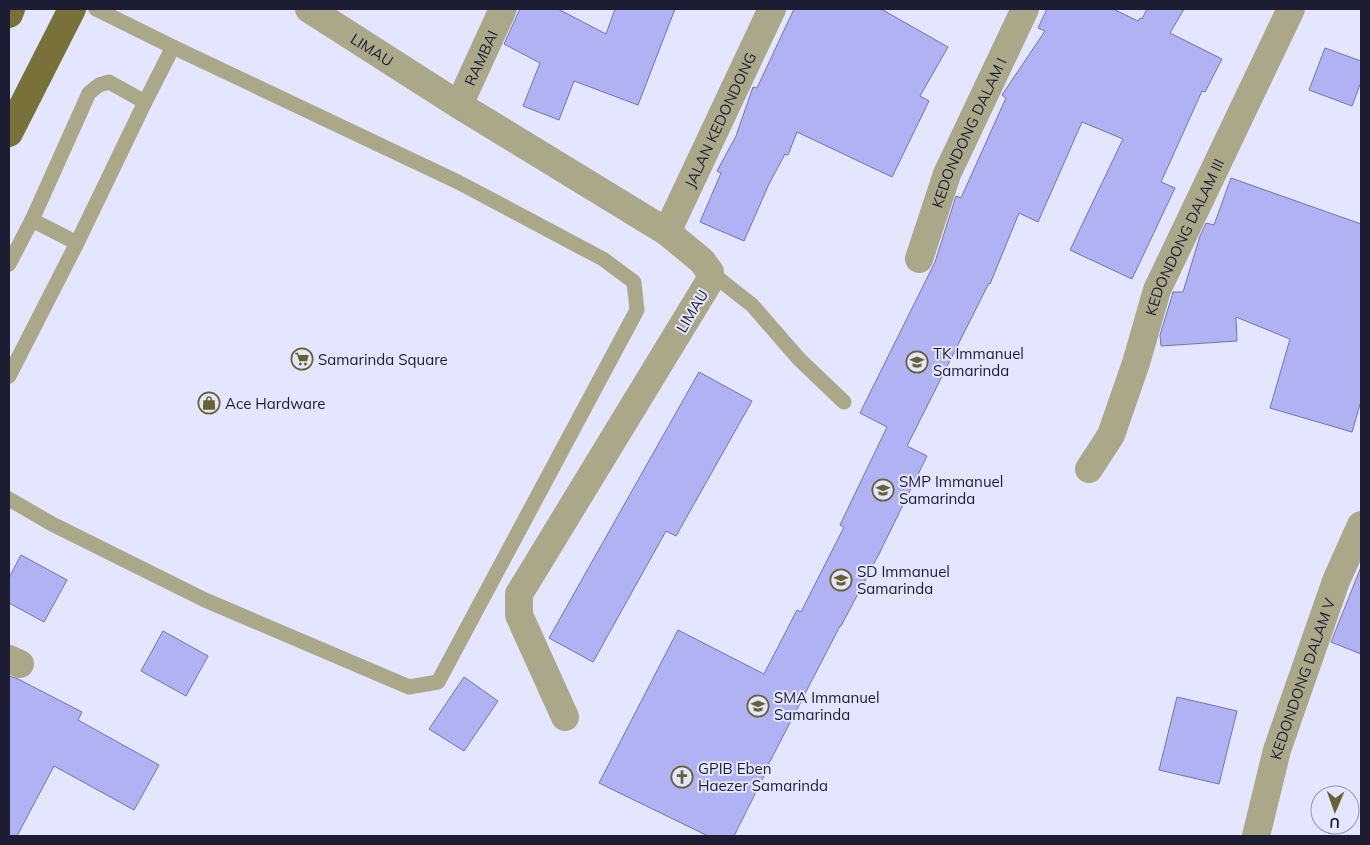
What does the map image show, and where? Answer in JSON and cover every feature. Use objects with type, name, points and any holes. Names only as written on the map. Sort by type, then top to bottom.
[{"type":"main road","points":[[9,14],[11,9]]},
{"type":"main road","points":[[9,133],[72,9]]},
{"type":"street","name":"LIMAU","points":[[309,9],[459,105],[668,232],[702,261],[710,272],[709,282],[519,594],[519,615],[565,717]]},
{"type":"street","name":"RAMBAI","points":[[459,105],[503,9]]},
{"type":"street","name":"JALAN KEDONDONG","points":[[668,232],[772,9]]},
{"type":"street","name":"KEDONDONG DALAM I","points":[[919,260],[947,174],[1025,9]]},
{"type":"street","name":"KEDONDONG DALAM III","points":[[1089,469],[1111,435],[1136,363],[1157,290],[1291,9]]},
{"type":"street","name":"KEDONDONG DALAM V","points":[[1256,836],[1277,750],[1336,581],[1360,529]]},
{"type":"lane","points":[[9,499],[52,524],[205,600],[409,686],[438,682],[637,310],[634,282],[603,259],[458,182],[96,9]]},
{"type":"lane","points":[[9,376],[78,243],[173,47]]},
{"type":"lane","points":[[9,264],[32,220],[89,94],[99,85],[110,82],[145,102]]},
{"type":"lane","points":[[32,220],[78,243]]},
{"type":"lane","points":[[710,272],[752,305],[799,359],[844,402]]},
{"type":"building","points":[[520,9],[558,9],[606,34],[615,9],[675,9],[638,105],[574,81],[559,120],[523,106],[540,63],[504,44]]},
{"type":"building","points":[[794,9],[881,9],[948,47],[920,96],[929,101],[892,177],[797,132],[788,155],[785,154],[769,184],[744,241],[700,222],[721,173],[717,171],[736,136],[753,87],[757,88]]},
{"type":"building","points":[[1047,9],[1113,9],[1138,21],[1140,18],[1142,19],[1147,9],[1184,9],[1170,33],[1222,59],[1205,92],[1202,91],[1161,182],[1175,188],[1132,279],[1070,250],[1123,139],[1082,122],[1038,222],[1019,213],[990,284],[907,446],[927,456],[879,554],[765,771],[734,836],[708,836],[599,783],[678,630],[764,674],[797,610],[801,612],[844,527],[840,525],[887,427],[860,413],[935,262],[956,196],[961,198],[1006,98],[1002,95],[1045,31],[1038,28]]},
{"type":"building","points":[[1325,48],[1361,61],[1361,82],[1352,106],[1309,90]]},
{"type":"building","points":[[1231,178],[1361,224],[1361,401],[1352,432],[1270,408],[1290,339],[1236,317],[1237,341],[1161,346],[1160,335],[1173,292],[1183,292],[1200,236],[1206,223],[1214,225]]},
{"type":"building","points":[[699,372],[752,401],[676,536],[666,531],[593,662],[549,638]]},
{"type":"building","points":[[21,555],[67,580],[44,622],[9,603],[9,578]]},
{"type":"building","points":[[1361,567],[1361,654],[1331,642]]},
{"type":"building","points":[[163,631],[208,656],[186,696],[141,671]]},
{"type":"building","points":[[9,676],[82,712],[78,720],[159,765],[134,810],[54,766],[17,836],[9,836]]},
{"type":"building","points":[[464,677],[498,701],[464,751],[429,729]]},
{"type":"building","points":[[1177,697],[1237,711],[1219,784],[1159,770]]},
{"type":"place","name":"Samarinda Square","points":[[302,359]]},
{"type":"place","name":"TK Immanuel Samarinda","points":[[917,362]]},
{"type":"place","name":"Ace Hardware","points":[[209,403]]},
{"type":"place","name":"SMP Immanuel Samarinda","points":[[883,490]]},
{"type":"place","name":"SD Immanuel Samarinda","points":[[841,580]]},
{"type":"place","name":"SMA Immanuel Samarinda","points":[[758,706]]},
{"type":"place","name":"GPIB Eben Haezer Samarinda","points":[[682,777]]}]
